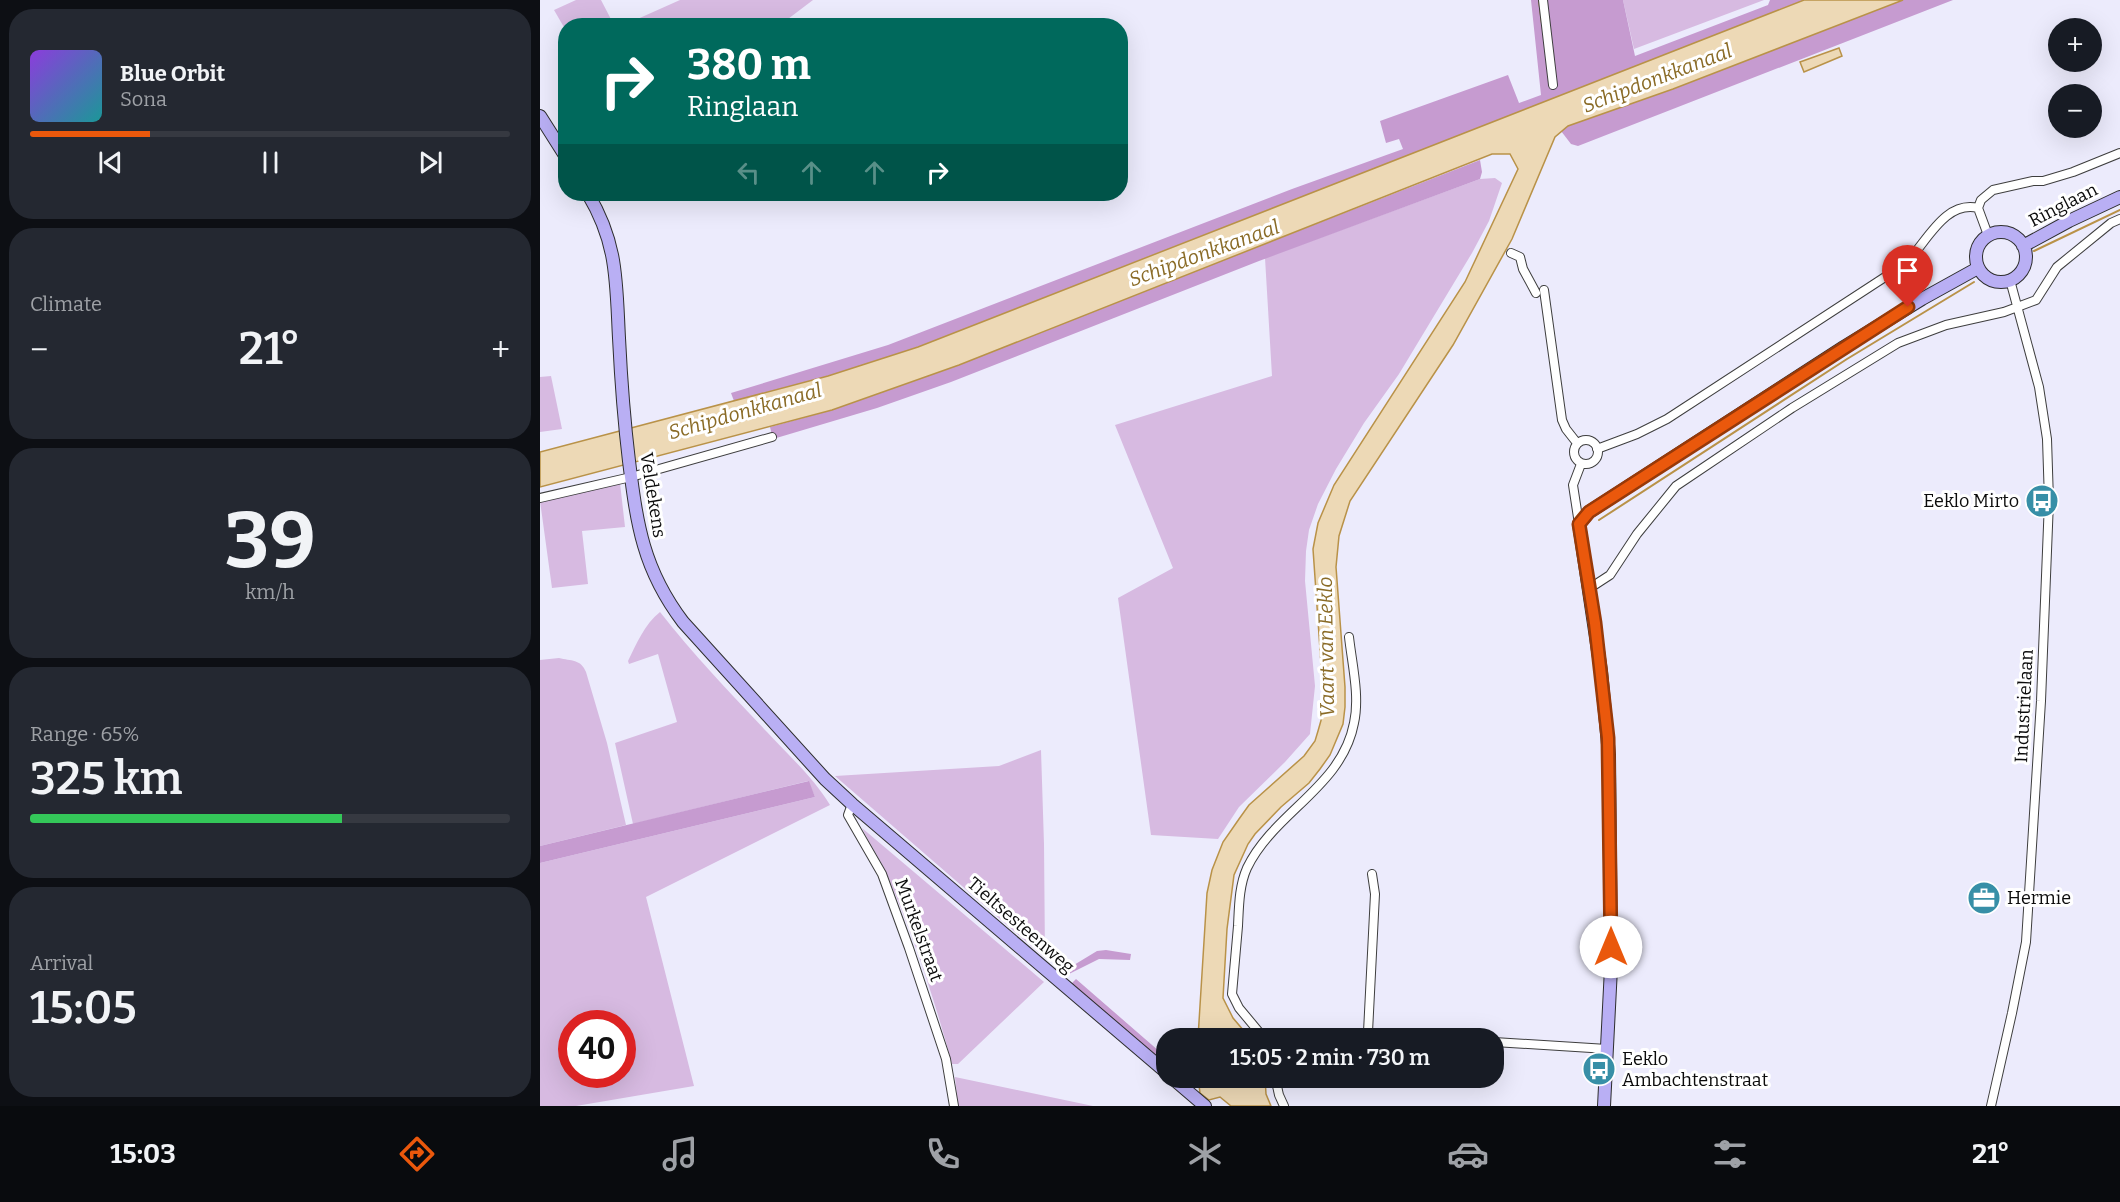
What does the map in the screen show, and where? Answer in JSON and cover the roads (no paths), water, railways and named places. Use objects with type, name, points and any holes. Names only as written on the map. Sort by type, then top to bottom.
[{"type":"main road","points":[[540,116],[558,144]]},
{"type":"main road","name":"Ringlaan","points":[[2023,246],[2120,197]]},
{"type":"main road","name":"Veldekens","points":[[592,201],[608,233],[615,263],[624,420],[635,509],[643,545],[653,574],[670,605],[683,622],[794,745],[852,804]]},
{"type":"main road","name":"Ringlaan","points":[[1988,235],[2007,233],[2014,236],[2023,246],[2025,262],[2023,268],[2010,280]]},
{"type":"main road","points":[[1988,235],[1978,246],[1976,253],[1978,268],[1993,281],[2010,280]]},
{"type":"main road","points":[[1604,1106],[1611,968],[1609,755],[1604,692],[1579,524],[1589,512],[1844,347],[1903,310],[1978,268]]},
{"type":"main road","name":"Tieltsesteenweg","points":[[852,804],[1156,1064]]},
{"type":"main road","points":[[1184,1088],[1205,1106]]},
{"type":"street","points":[[1543,0],[1553,85]]},
{"type":"street","points":[[1988,235],[1978,208],[1981,200],[1993,190],[2032,181],[2043,181],[2120,153]]},
{"type":"street","points":[[1597,449],[1637,434],[1667,419],[1905,264],[1940,221],[1951,212],[1962,207],[1978,208]]},
{"type":"street","points":[[1590,588],[1610,575],[1637,534],[1667,495],[1710,462],[1834,381],[1898,343],[1946,325],[2019,308],[2036,300],[2057,267],[2111,223],[2120,219]]},
{"type":"street","points":[[1511,253],[1520,257],[1523,269],[1540,292],[1562,420],[1577,443]]},
{"type":"street","name":"Industrielaan","points":[[1991,1106],[2013,1013],[2026,942],[2041,713],[2049,501],[2048,439],[2039,387],[2010,280]]},
{"type":"street","points":[[540,498],[772,436]]},
{"type":"street","points":[[1589,440],[1597,449],[1596,459],[1581,464],[1574,457],[1574,449],[1577,443],[1589,440]]},
{"type":"street","points":[[1579,524],[1573,485],[1581,464]]},
{"type":"street","points":[[1256,1028],[1238,1007],[1232,994],[1241,887],[1247,869],[1269,833],[1331,774],[1346,751],[1354,723],[1356,701],[1348,637]]},
{"type":"street","name":"Murkelstraat","points":[[852,804],[848,815],[882,874],[909,948],[950,1074],[954,1106]]},
{"type":"street","points":[[1368,1028],[1375,894],[1372,874]]},
{"type":"street","points":[[1504,1043],[1607,1049]]},
{"type":"street","points":[[1277,1088],[1284,1106]]},
{"type":"water","points":[[1804,0],[1903,0],[1673,89],[1568,126],[1555,137],[1512,239],[1453,345],[1350,501],[1339,536],[1336,567],[1345,687],[1343,724],[1330,755],[1320,769],[1309,783],[1255,834],[1234,875],[1227,929],[1223,998],[1233,1018],[1242,1028],[1199,1028],[1207,893],[1212,870],[1223,842],[1249,805],[1304,756],[1315,741],[1322,717],[1323,692],[1313,549],[1318,523],[1334,485],[1465,282],[1518,169],[1510,154],[1492,154],[959,365],[832,410],[540,487],[540,452],[828,376],[918,347]]},
{"type":"water","points":[[1839,48],[1842,56],[1804,72],[1800,62]]},
{"type":"water","points":[[1199,1088],[1266,1088],[1271,1106],[1231,1106],[1220,1097],[1209,1100],[1200,1093]]},
{"type":"waterway","points":[[1539,0],[1542,24]]},
{"type":"waterway","points":[[2034,251],[2120,210]]},
{"type":"waterway","points":[[1599,520],[1847,359],[1974,282]]},
{"type":"place","name":"Eeklo Mirto","points":[[2042,501]]},
{"type":"place","name":"Hermie","points":[[1984,898]]},
{"type":"place","name":"Eeklo Ambachtenstraat","points":[[1599,1069]]},
{"type":"water label","name":"Schipdonkkanaal","points":[[1657,78]]},
{"type":"water label","name":"Schipdonkkanaal","points":[[1204,253]]},
{"type":"water label","name":"Schipdonkkanaal","points":[[745,411]]},
{"type":"water label","name":"Vaart van Eeklo","points":[[1326,647]]}]
